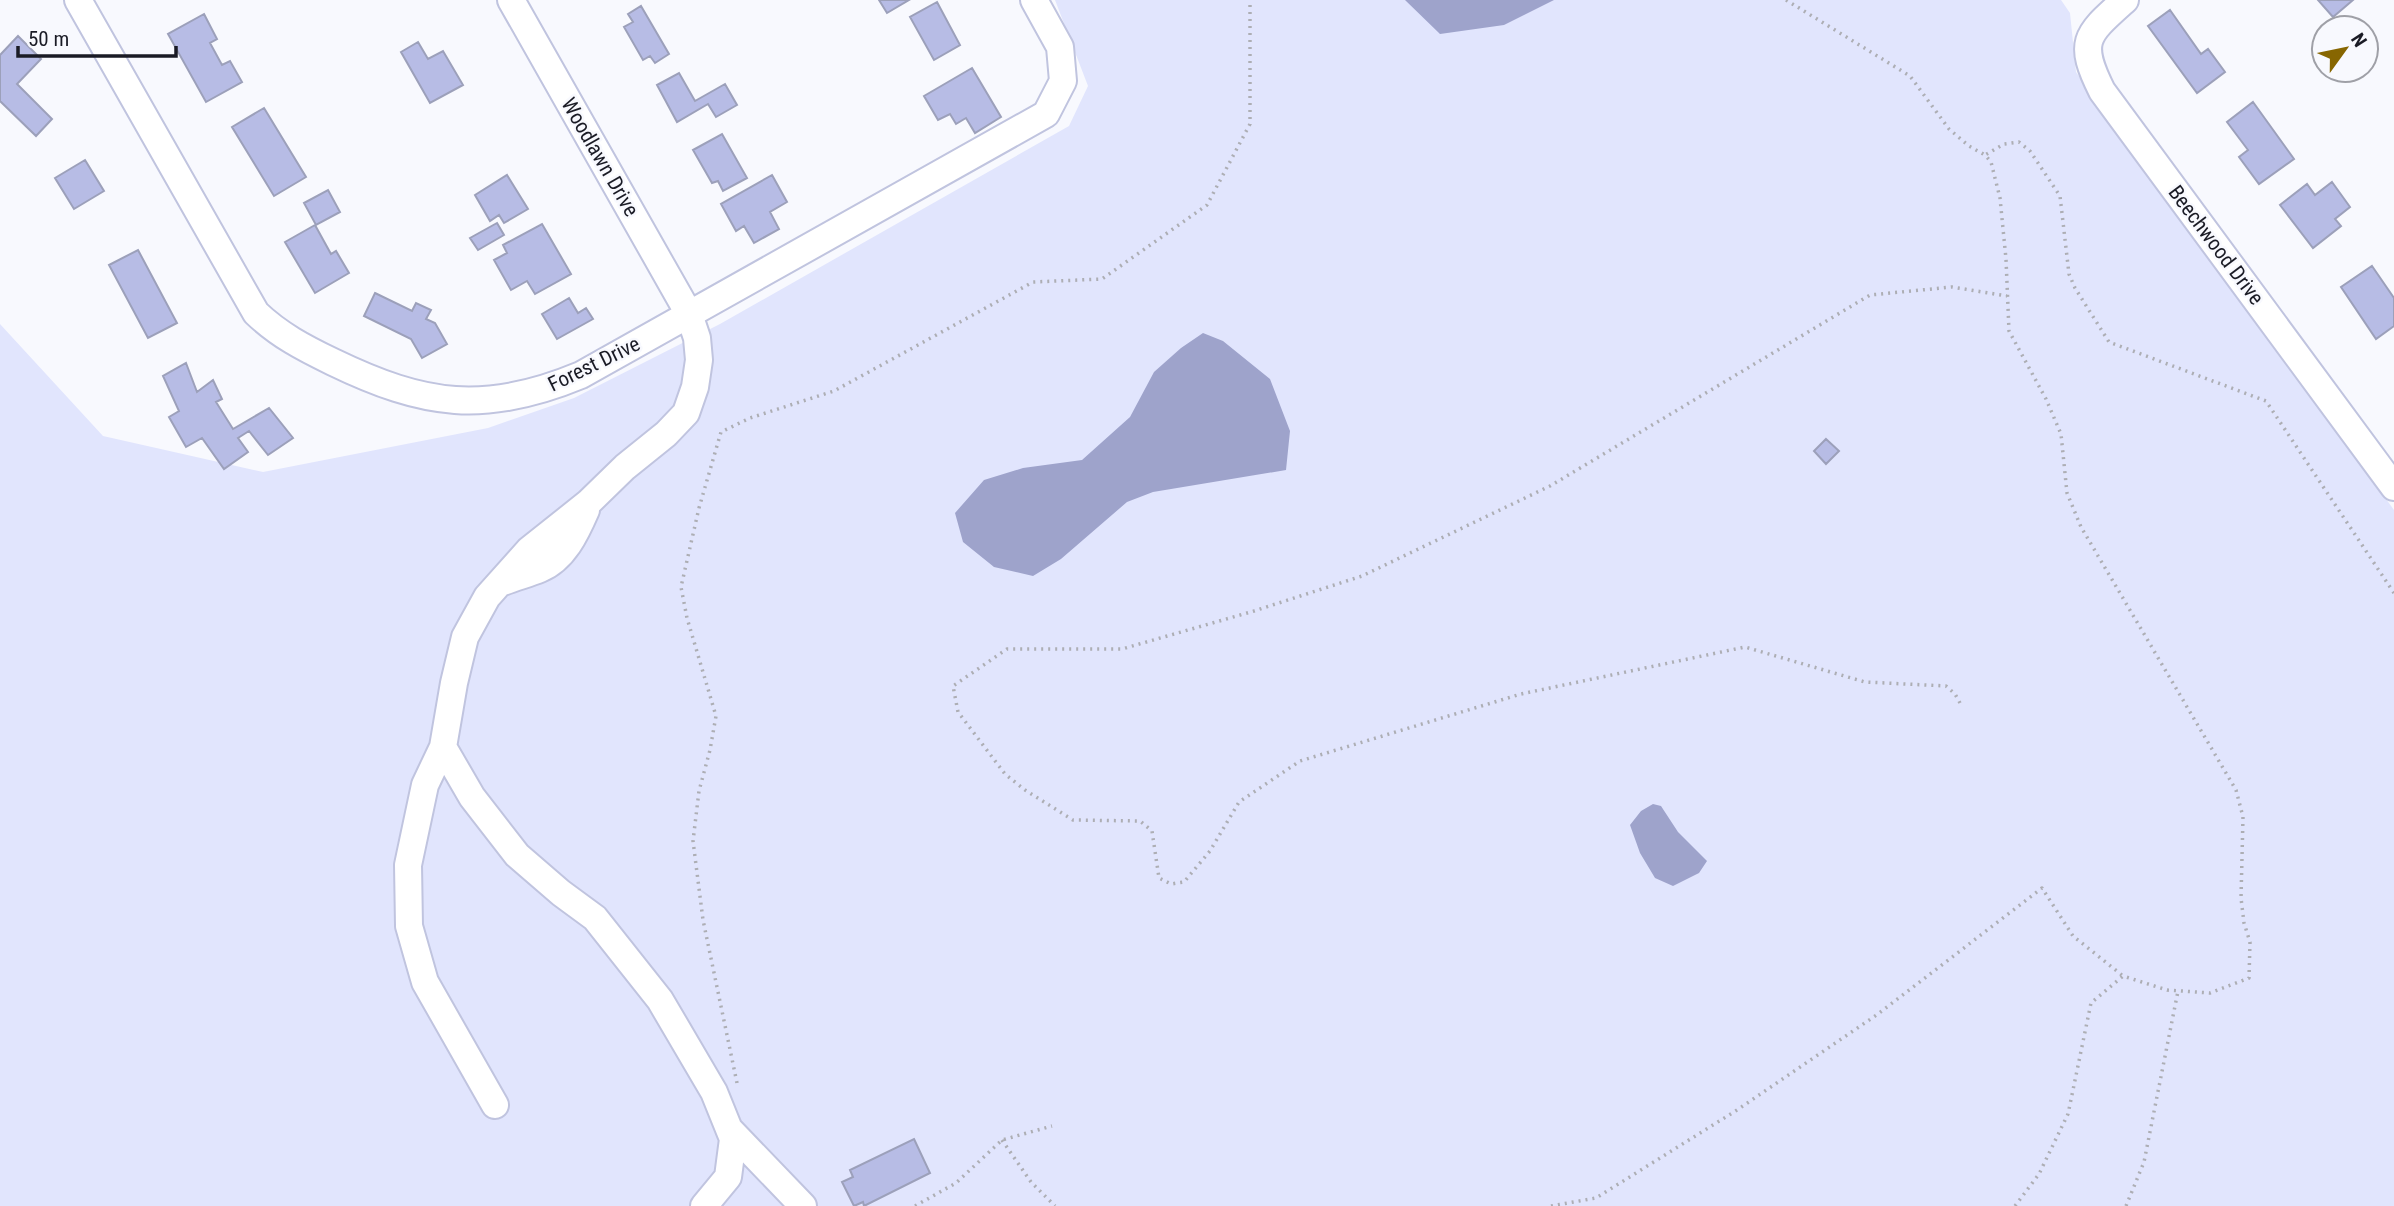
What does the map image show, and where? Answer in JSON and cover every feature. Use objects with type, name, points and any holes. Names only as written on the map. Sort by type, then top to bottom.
[{"type":"street","name":"Forest Drive","points":[[78,0],[256,313],[272,329],[289,340],[358,373],[436,399],[475,401],[514,397],[554,386],[618,355],[1046,114],[1063,81],[1060,47],[1034,0]]},
{"type":"street","name":"Woodlawn Drive","points":[[443,747],[465,637],[487,597],[502,583],[541,568],[559,557],[588,503],[686,413],[695,387],[699,360],[697,338],[689,314],[511,0]]},
{"type":"street","name":"Beechwood Drive","points":[[2124,0],[2095,27],[2087,46],[2089,66],[2102,91],[2394,487]]},
{"type":"street","points":[[443,747],[425,785],[408,865],[409,926],[425,982],[495,1105]]},
{"type":"street","points":[[443,747],[472,797],[517,855],[595,918],[660,1000],[715,1092],[733,1139],[728,1177],[704,1206]]},
{"type":"street","points":[[729,1129],[803,1206]]},
{"type":"path","points":[[737,1086],[703,920],[694,841],[699,791],[716,716],[681,587],[699,508],[721,432],[750,418],[834,391],[1033,282],[1102,279],[1207,205],[1250,124],[1251,0]]},
{"type":"path","points":[[1551,1206],[1596,1198],[1737,1110],[1878,1014],[2042,888],[2073,936],[2123,976],[2167,990],[2210,993],[2249,978],[2250,942],[2241,898],[2243,817],[2236,790],[2081,527],[2067,493],[2061,434],[2046,399],[2009,331],[2000,198],[1991,162],[1949,129],[1910,76],[1786,0]]},
{"type":"path","points":[[1985,155],[2004,144],[2019,142],[2030,150],[2060,196],[2069,274],[2109,342],[2266,401],[2394,593]]},
{"type":"path","points":[[1960,703],[1946,686],[1865,682],[1745,647],[1521,694],[1300,761],[1239,802],[1210,851],[1184,882],[1171,884],[1159,878],[1152,831],[1140,821],[1073,820],[1005,774],[958,712],[953,686],[1007,649],[1122,649],[1362,576],[1550,486],[1870,295],[1952,287],[2007,296]]},
{"type":"path","points":[[2015,1206],[2039,1174],[2068,1114],[2091,1003],[2123,976]]},
{"type":"path","points":[[2126,1206],[2144,1162],[2178,991]]},
{"type":"path","points":[[915,1206],[956,1183],[1002,1140],[1052,1126]]},
{"type":"path","points":[[1002,1140],[1031,1182],[1055,1206]]},
{"type":"shaded area","points":[[1055,0],[2061,0],[2070,13],[2076,72],[2394,510],[2394,1206],[0,1206],[0,324],[103,436],[263,472],[488,428],[574,398],[720,324],[1069,126],[1088,86]]},
{"type":"water","points":[[1405,0],[1554,0],[1504,25],[1440,34]]},
{"type":"water","points":[[1203,333],[1223,341],[1270,379],[1290,431],[1286,470],[1153,492],[1127,502],[1061,559],[1033,576],[994,567],[963,542],[955,513],[984,480],[1023,468],[1082,460],[1130,417],[1154,372]]},
{"type":"water","points":[[1653,804],[1661,806],[1678,832],[1707,861],[1699,873],[1673,886],[1655,878],[1640,853],[1630,825],[1641,811]]},
{"type":"building","points":[[879,0],[909,0],[887,13]]},
{"type":"building","points":[[2318,0],[2353,0],[2337,14],[2330,14]]},
{"type":"building","points":[[937,2],[960,45],[934,60],[910,17]]},
{"type":"building","points":[[641,6],[669,54],[655,63],[650,56],[643,60],[624,27],[633,22],[628,14]]},
{"type":"building","points":[[2170,10],[2201,54],[2208,49],[2225,72],[2197,93],[2148,26]]},
{"type":"building","points":[[204,14],[217,39],[210,43],[222,65],[230,61],[242,82],[206,102],[168,34]]},
{"type":"building","points":[[18,36],[41,59],[17,84],[52,119],[36,136],[0,101],[0,55]]},
{"type":"building","points":[[418,42],[428,59],[443,51],[463,85],[430,103],[401,52]]},
{"type":"building","points":[[972,68],[1001,117],[975,133],[966,118],[956,124],[950,114],[938,120],[924,96]]},
{"type":"building","points":[[679,73],[695,101],[725,84],[737,105],[716,117],[708,104],[677,122],[657,85]]},
{"type":"building","points":[[2253,102],[2294,159],[2259,184],[2239,157],[2248,150],[2227,122]]},
{"type":"building","points":[[264,108],[306,177],[274,196],[232,127]]},
{"type":"building","points":[[722,134],[747,178],[723,191],[718,181],[712,183],[693,150]]},
{"type":"building","points":[[85,160],[104,191],[74,209],[55,178]]},
{"type":"building","points":[[507,175],[528,209],[504,223],[499,215],[490,221],[475,195]]},
{"type":"building","points":[[772,175],[787,202],[770,212],[779,229],[754,243],[744,226],[736,231],[721,204]]},
{"type":"building","points":[[2332,182],[2350,207],[2335,219],[2341,226],[2313,248],[2280,205],[2307,184],[2315,195]]},
{"type":"building","points":[[328,190],[340,212],[316,225],[304,203]]},
{"type":"building","points":[[497,223],[504,235],[478,250],[470,238]]},
{"type":"building","points":[[542,224],[571,274],[535,294],[527,281],[511,290],[494,260],[507,253],[503,245]]},
{"type":"building","points":[[315,225],[331,254],[336,251],[349,273],[315,293],[285,242]]},
{"type":"building","points":[[138,250],[177,323],[148,338],[109,265]]},
{"type":"building","points":[[2372,266],[2394,298],[2394,326],[2376,339],[2341,287]]},
{"type":"building","points":[[375,293],[412,311],[416,303],[431,310],[426,319],[435,323],[447,344],[422,358],[411,339],[364,316]]},
{"type":"building","points":[[569,298],[578,313],[586,308],[593,319],[557,339],[542,314]]},
{"type":"building","points":[[186,363],[197,392],[213,380],[222,399],[216,402],[233,429],[269,408],[293,438],[268,455],[249,431],[238,438],[248,452],[224,469],[202,438],[186,447],[169,417],[179,411],[163,376]]},
{"type":"building","points":[[1826,439],[1839,451],[1826,464],[1814,451]]},
{"type":"building","points":[[914,1139],[930,1173],[864,1206],[863,1202],[854,1206],[842,1182],[853,1177],[850,1170]]}]
